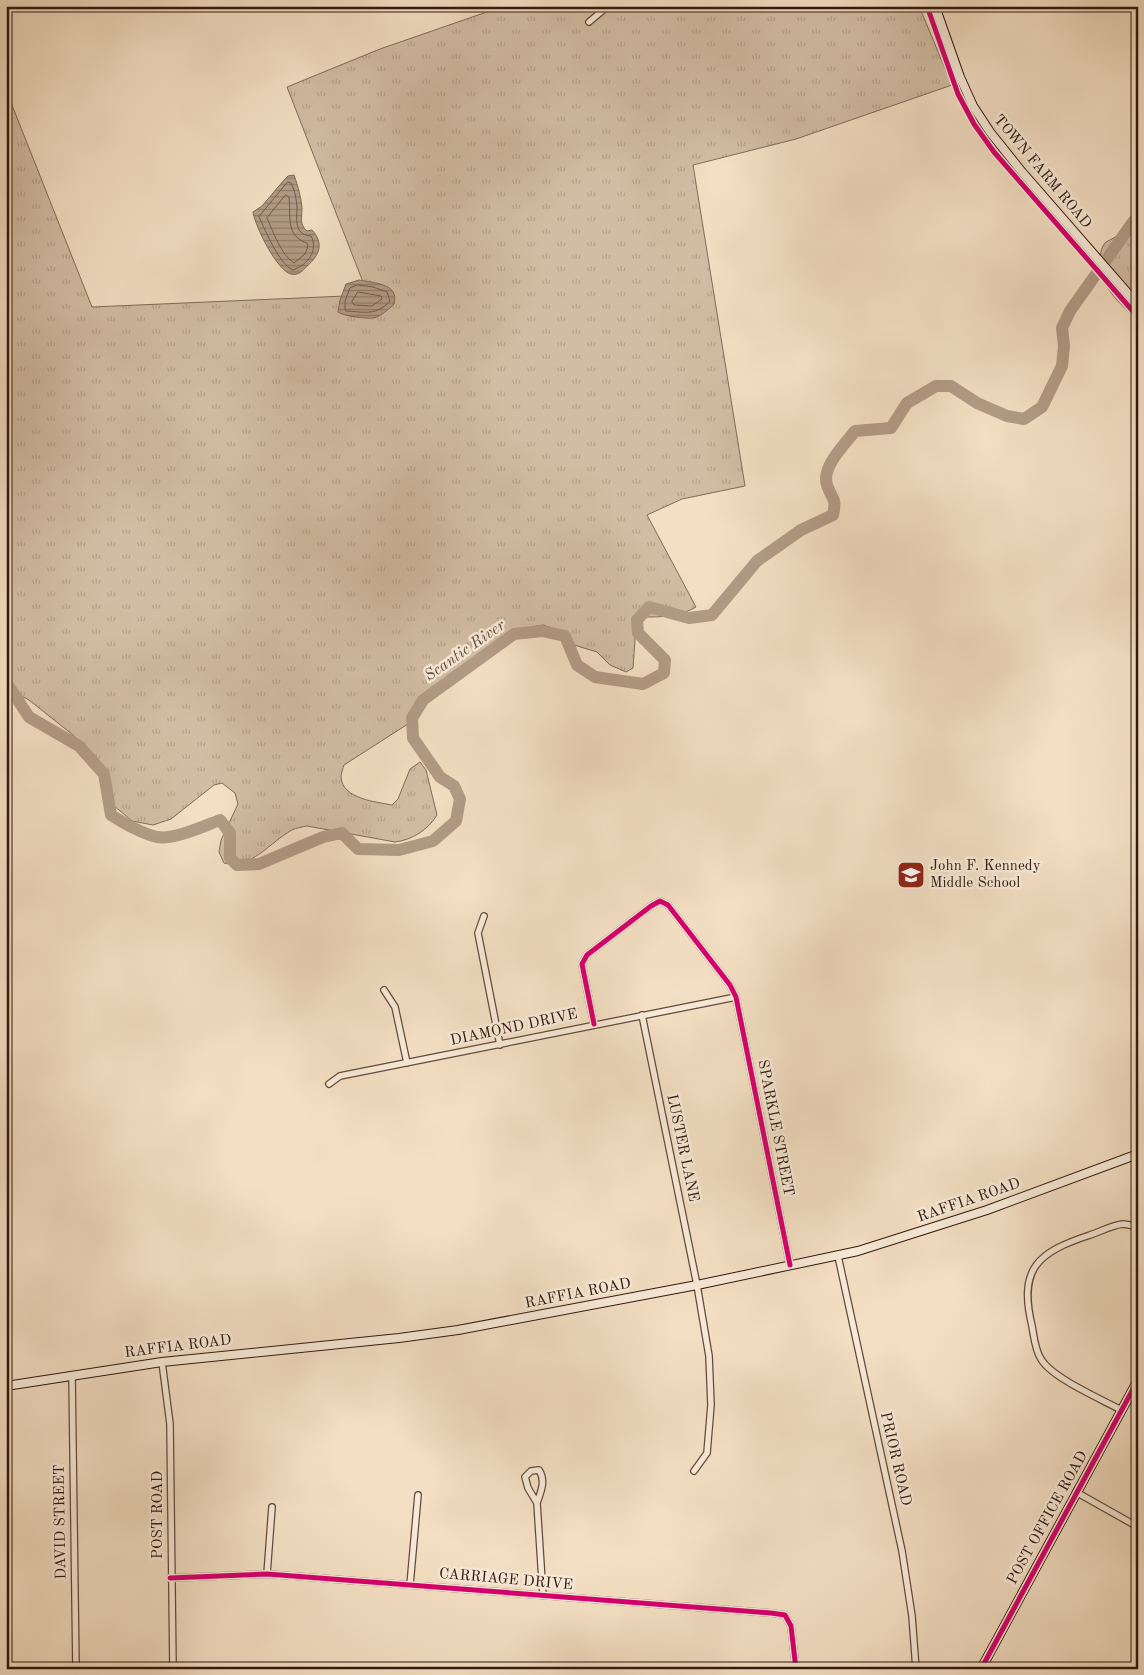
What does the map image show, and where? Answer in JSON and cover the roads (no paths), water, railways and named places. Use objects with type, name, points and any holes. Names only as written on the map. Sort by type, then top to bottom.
[{"type":"main road","name":"TOWN FARM ROAD","points":[[936,6],[960,77],[981,119],[1000,147],[1138,305]]},
{"type":"main road","name":"RAFFIA ROAD","points":[[6,1386],[162,1362],[400,1338],[458,1330],[697,1285],[838,1256],[909,1236],[1138,1154]]},
{"type":"main road","name":"POST OFFICE ROAD","points":[[980,1669],[1138,1380]]},
{"type":"street","points":[[589,22],[608,6]]},
{"type":"street","points":[[594,1024],[582,964],[587,955],[660,902],[668,905],[730,985],[736,997]]},
{"type":"street","points":[[484,916],[478,933],[500,1044]]},
{"type":"street","points":[[384,990],[395,1007],[406,1063]]},
{"type":"street","name":"DIAMOND DRIVE","points":[[329,1084],[340,1076],[736,997]]},
{"type":"street","name":"SPARKLE STREET","points":[[736,997],[790,1265]]},
{"type":"street","name":"LUSTER LANE","points":[[642,1015],[697,1285],[709,1356],[711,1405],[707,1453],[694,1471]]},
{"type":"street","points":[[1121,1410],[1052,1372],[1041,1360],[1027,1306],[1027,1290],[1030,1276],[1038,1262],[1051,1250],[1065,1243],[1124,1224],[1138,1227]]},
{"type":"street","name":"PRIOR ROAD","points":[[838,1256],[902,1552],[912,1616],[916,1669]]},
{"type":"street","name":"POST ROAD","points":[[162,1362],[170,1424],[172,1669]]},
{"type":"street","name":"DAVID STREET","points":[[72,1375],[76,1669]]},
{"type":"street","points":[[537,1503],[528,1488],[525,1478],[531,1471],[539,1470],[543,1477],[542,1489],[537,1503],[543,1596]]},
{"type":"street","points":[[1076,1492],[1138,1527]]},
{"type":"street","points":[[410,1585],[418,1495]]},
{"type":"street","points":[[267,1574],[272,1507]]},
{"type":"street","name":"CARRIAGE DRIVE","points":[[170,1578],[267,1574],[785,1615],[791,1626],[796,1669]]},
{"type":"water","points":[[294,175],[301,200],[302,223],[307,231],[312,230],[319,244],[315,258],[298,274],[291,274],[285,271],[273,257],[262,237],[253,212],[262,206],[288,176]]},
{"type":"water","points":[[359,280],[378,283],[389,288],[395,297],[394,304],[374,318],[355,317],[338,312],[346,284]]},
{"type":"waterway","name":"Scantic River","points":[[6,682],[29,717],[79,746],[104,774],[111,815],[145,833],[157,837],[172,836],[189,832],[220,820],[230,833],[230,858],[237,865],[259,864],[323,837],[342,833],[358,849],[399,850],[433,841],[456,821],[460,799],[454,786],[440,777],[413,738],[412,718],[423,700],[514,634],[542,631],[565,636],[577,665],[595,677],[643,684],[664,673],[665,660],[638,633],[637,620],[649,607],[689,618],[712,615],[757,561],[801,530],[833,515],[834,501],[827,485],[827,471],[835,456],[855,431],[891,428],[907,403],[936,386],[951,386],[977,403],[1007,416],[1024,419],[1042,407],[1062,366],[1064,346],[1062,328],[1070,311],[1133,222],[1138,218]]},
{"type":"place","name":"John F. Kennedy Middle School","points":[[911,875]]}]
